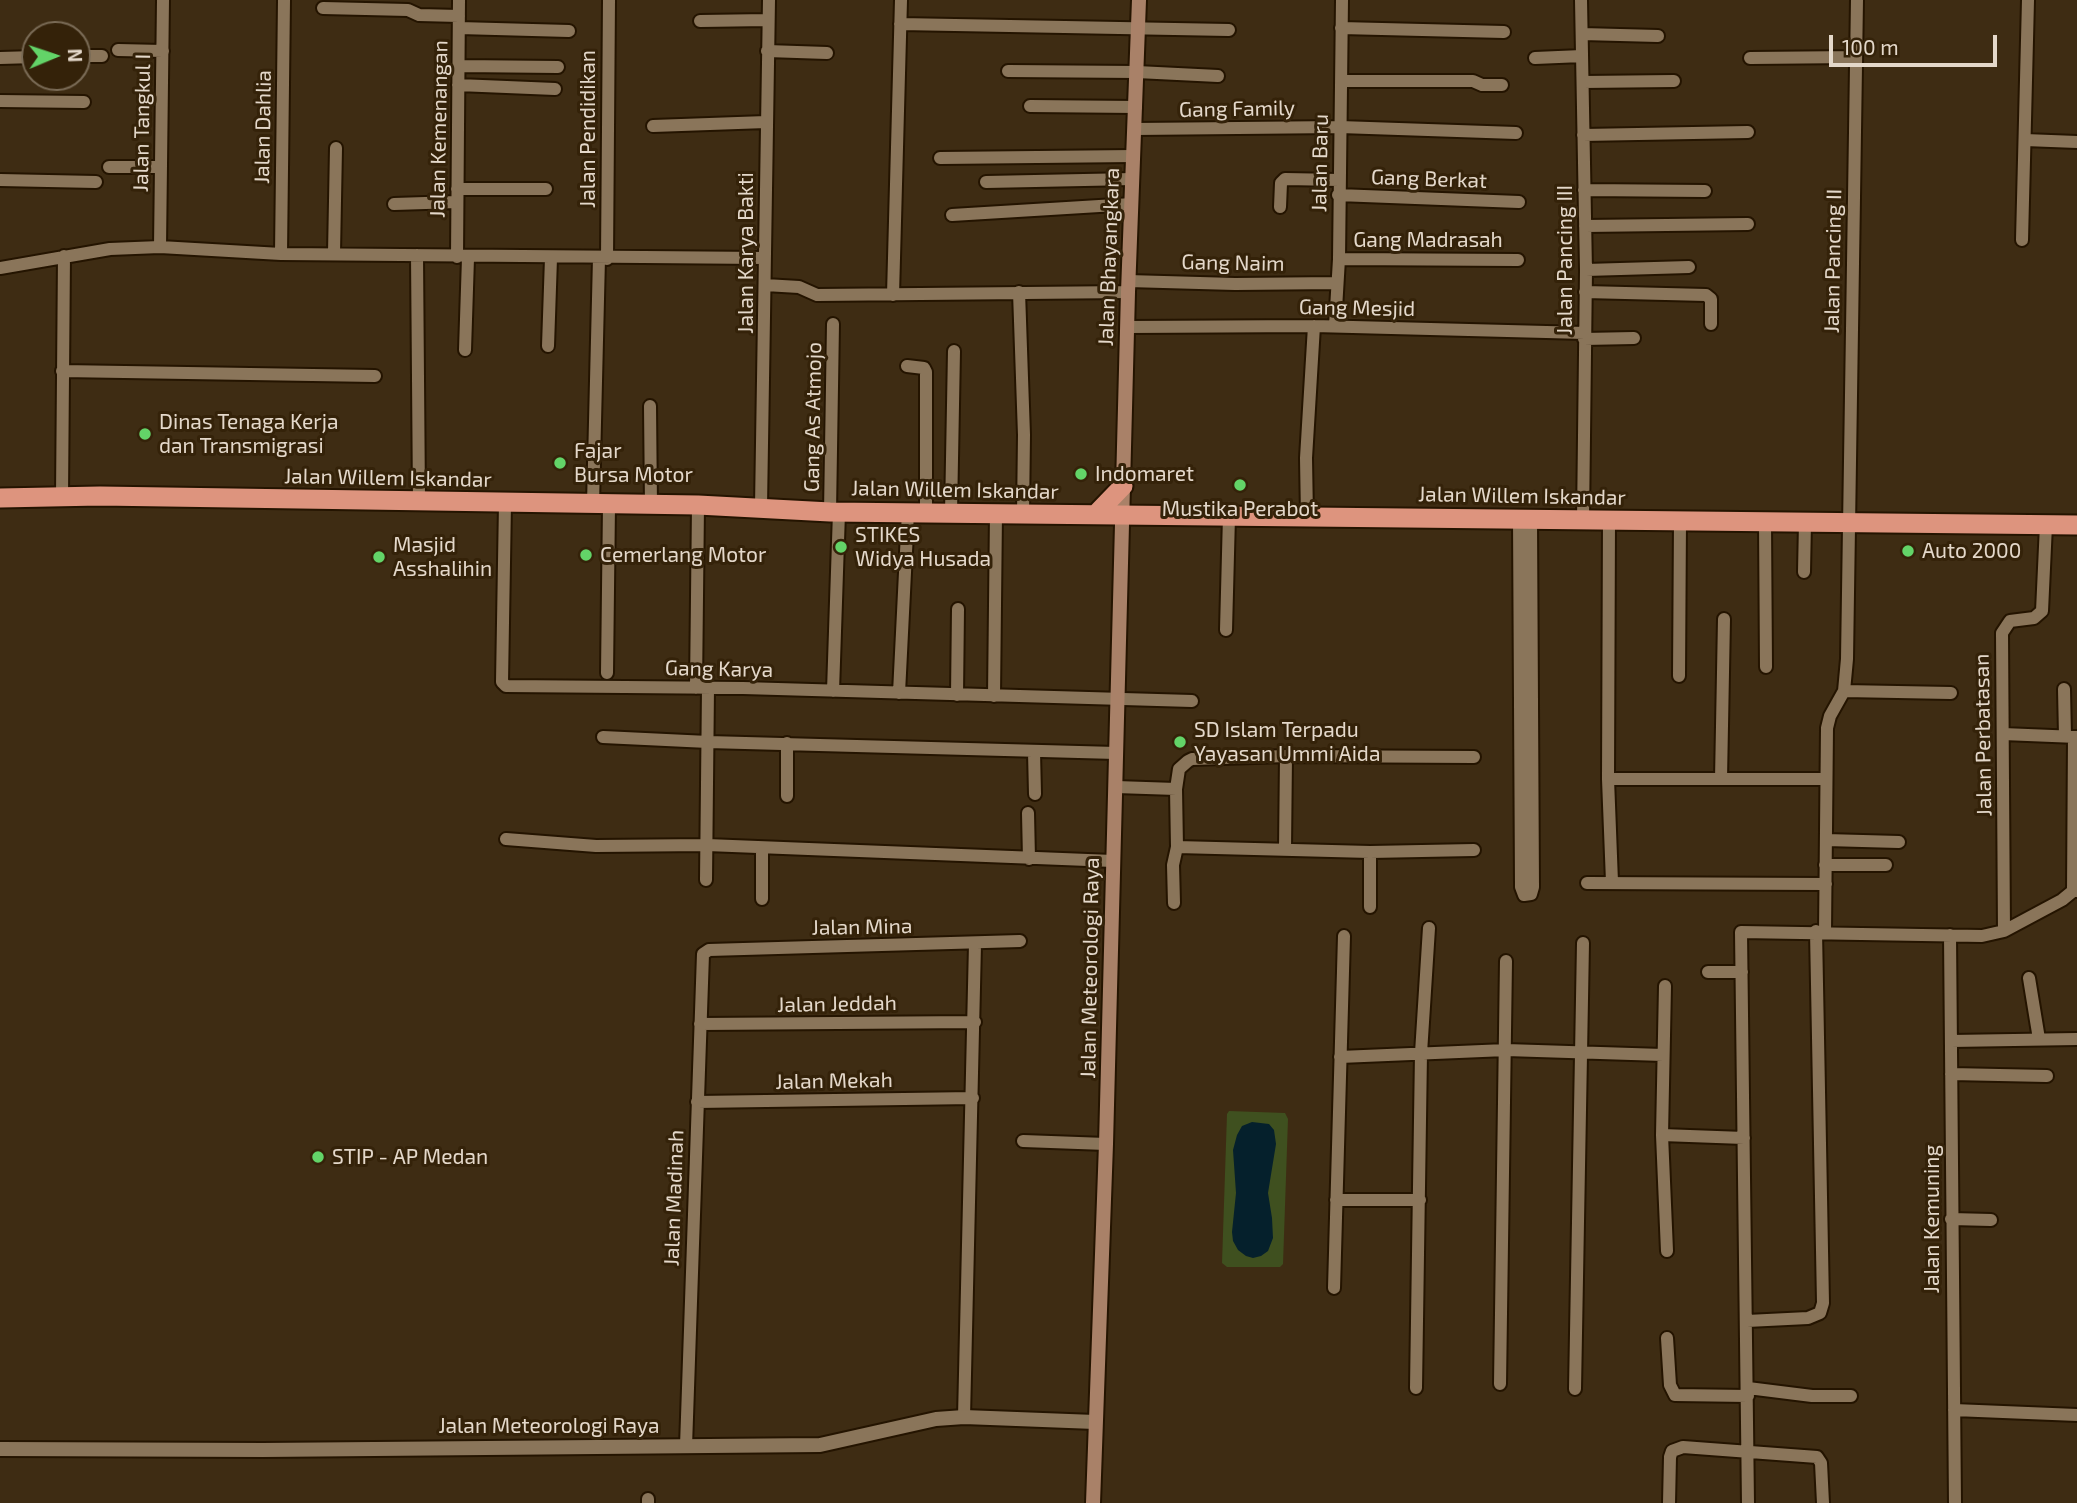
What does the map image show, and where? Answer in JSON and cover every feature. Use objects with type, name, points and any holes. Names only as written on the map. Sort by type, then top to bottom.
[{"type":"highway","points":[[1096,514],[1123,486]]},
{"type":"highway","name":"Jalan Willem Iskandar","points":[[0,498],[62,496],[698,505],[835,512],[2077,525]]},
{"type":"main road","name":"Jalan Bhayangkara","points":[[1122,515],[1139,0]]},
{"type":"main road","name":"Jalan Meteorologi Raya","points":[[1093,1503],[1106,1143],[1122,515]]},
{"type":"street","name":"Jalan Tangkul I","points":[[160,247],[163,0]]},
{"type":"street","name":"Jalan Dahlia","points":[[281,254],[284,0]]},
{"type":"street","name":"Jalan Kemenangan","points":[[459,0],[457,196],[465,350]]},
{"type":"street","name":"Jalan Pendidikan","points":[[607,673],[601,504],[608,0]]},
{"type":"street","name":"Jalan Karya Bakti","points":[[761,507],[769,0]]},
{"type":"street","points":[[893,295],[901,0]]},
{"type":"street","name":"Jalan Baru","points":[[1335,326],[1339,259],[1342,0]]},
{"type":"street","name":"Jalan Pancing III","points":[[1581,0],[1586,270],[1583,520]]},
{"type":"street","name":"Jalan Pancing II","points":[[1844,691],[1847,659],[1857,0]]},
{"type":"street","points":[[2022,240],[2028,0]]},
{"type":"street","points":[[323,8],[408,9],[419,15],[459,22],[569,31]]},
{"type":"street","points":[[700,21],[768,20]]},
{"type":"street","points":[[900,24],[1229,30]]},
{"type":"street","points":[[1341,28],[1504,32]]},
{"type":"street","points":[[1582,34],[1658,36]]},
{"type":"street","points":[[118,50],[163,51]]},
{"type":"street","points":[[768,51],[827,53]]},
{"type":"street","points":[[91,56],[102,56]]},
{"type":"street","points":[[1535,58],[1582,56]]},
{"type":"street","points":[[0,58],[21,57]]},
{"type":"street","points":[[1749,58],[1855,57]]},
{"type":"street","points":[[460,66],[558,67]]},
{"type":"street","points":[[1008,71],[1218,76]]},
{"type":"street","points":[[1341,81],[1473,81],[1482,85],[1502,85]]},
{"type":"street","points":[[1583,82],[1674,81]]},
{"type":"street","points":[[458,85],[555,89]]},
{"type":"street","points":[[0,101],[84,102]]},
{"type":"street","points":[[1030,106],[1136,107]]},
{"type":"street","points":[[653,126],[766,122]]},
{"type":"street","name":"Gang Family","points":[[1135,129],[1339,127],[1516,133]]},
{"type":"street","points":[[1583,135],[1748,132]]},
{"type":"street","points":[[2025,140],[2077,142]]},
{"type":"street","points":[[334,253],[336,148]]},
{"type":"street","points":[[940,158],[1134,156]]},
{"type":"street","points":[[109,167],[161,167]]},
{"type":"street","points":[[986,181],[1133,179]]},
{"type":"street","points":[[1280,207],[1280,183],[1285,179],[1339,180]]},
{"type":"street","points":[[0,180],[96,182]]},
{"type":"street","points":[[394,204],[546,189]]},
{"type":"street","points":[[1584,190],[1705,191]]},
{"type":"street","name":"Gang Berkat","points":[[1338,195],[1519,202]]},
{"type":"street","points":[[952,215],[1132,204]]},
{"type":"street","points":[[1585,226],[1748,224]]},
{"type":"street","points":[[0,268],[110,249],[160,247],[281,254],[334,253],[462,258],[764,258]]},
{"type":"street","points":[[417,255],[419,501]]},
{"type":"street","points":[[62,496],[64,256]]},
{"type":"street","points":[[548,346],[551,258]]},
{"type":"street","name":"Gang Madrasah","points":[[1339,259],[1518,260]]},
{"type":"street","points":[[1586,270],[1689,267]]},
{"type":"street","name":"Gang Naim","points":[[765,285],[799,287],[817,295],[893,295],[1337,283]]},
{"type":"street","points":[[1019,292],[1024,422],[1023,514]]},
{"type":"street","points":[[1585,292],[1706,295],[1711,299],[1711,324]]},
{"type":"street","name":"Gang As Atmojo","points":[[833,691],[834,324]]},
{"type":"street","points":[[1307,517],[1306,458],[1314,326]]},
{"type":"street","name":"Gang Mesjid","points":[[1128,327],[1335,326],[1634,338]]},
{"type":"street","points":[[951,513],[954,351]]},
{"type":"street","points":[[899,693],[917,512],[926,372],[924,368],[907,366]]},
{"type":"street","points":[[62,371],[375,376]]},
{"type":"street","points":[[650,406],[651,506]]},
{"type":"street","name":"Gang Karya","points":[[505,503],[503,684],[1192,701]]},
{"type":"street","points":[[698,505],[702,688],[708,742],[706,880]]},
{"type":"street","points":[[994,696],[996,513]]},
{"type":"street","points":[[1226,630],[1229,516]]},
{"type":"street","points":[[1525,519],[1527,743],[1533,887],[1531,894],[1524,895],[1521,887],[1527,743]]},
{"type":"street","points":[[1609,520],[1608,779],[1612,882]]},
{"type":"street","points":[[1679,676],[1680,521]]},
{"type":"street","points":[[1765,522],[1766,667]]},
{"type":"street","points":[[1804,572],[1805,522]]},
{"type":"street","name":"Jalan Perbatasan","points":[[2004,931],[2001,633],[2010,621],[2034,618],[2041,614],[2046,525]]},
{"type":"street","points":[[957,695],[958,610]]},
{"type":"street","points":[[1721,779],[1724,619]]},
{"type":"street","points":[[1748,1503],[1741,932],[1982,936],[2004,931],[2075,891],[2072,737],[2064,689]]},
{"type":"street","points":[[1747,1321],[1808,1318],[1820,1313],[1824,1303],[1821,932],[1826,884],[1825,779],[1828,723],[1844,691],[1951,693]]},
{"type":"street","points":[[2003,734],[2072,737]]},
{"type":"street","points":[[603,737],[1116,752]]},
{"type":"street","points":[[787,743],[787,796]]},
{"type":"street","points":[[1034,751],[1035,794]]},
{"type":"street","points":[[1285,849],[1286,756]]},
{"type":"street","points":[[1174,903],[1176,789],[1180,769],[1188,761],[1286,756],[1474,757]]},
{"type":"street","points":[[1608,779],[1825,779]]},
{"type":"street","points":[[1116,787],[1176,789]]},
{"type":"street","points":[[1028,813],[1029,859]]},
{"type":"street","points":[[506,839],[596,846],[706,845],[1113,861]]},
{"type":"street","points":[[1826,840],[1899,842]]},
{"type":"street","points":[[1177,847],[1370,852],[1474,850]]},
{"type":"street","points":[[762,849],[762,899]]},
{"type":"street","points":[[1370,852],[1370,907]]},
{"type":"street","points":[[1825,865],[1886,865]]},
{"type":"street","points":[[1587,883],[1826,884]]},
{"type":"street","points":[[1416,1388],[1422,1053],[1429,928]]},
{"type":"street","name":"Jalan Kemuning","points":[[1950,935],[1955,1503]]},
{"type":"street","points":[[1334,1289],[1344,936]]},
{"type":"street","name":"Jalan Mina","points":[[705,952],[1020,941]]},
{"type":"street","points":[[1575,1389],[1583,943]]},
{"type":"street","points":[[964,1417],[975,944]]},
{"type":"street","name":"Jalan Madinah","points":[[686,1446],[696,1102],[702,962],[705,952]]},
{"type":"street","points":[[1500,1384],[1506,961]]},
{"type":"street","points":[[1708,972],[1742,972]]},
{"type":"street","points":[[2029,978],[2039,1039]]},
{"type":"street","points":[[1665,986],[1662,1135],[1667,1251]]},
{"type":"street","name":"Jalan Jeddah","points":[[700,1024],[975,1022]]},
{"type":"street","points":[[1951,1041],[2077,1039]]},
{"type":"street","points":[[1340,1056],[1506,1050],[1662,1055]]},
{"type":"street","points":[[1951,1074],[2047,1076]]},
{"type":"street","name":"Jalan Mekah","points":[[696,1102],[973,1098]]},
{"type":"street","points":[[1662,1135],[1744,1138]]},
{"type":"street","points":[[1023,1141],[1106,1143]]},
{"type":"street","points":[[1336,1200],[1420,1200]]},
{"type":"street","points":[[1951,1219],[1991,1220]]},
{"type":"street","points":[[1667,1338],[1670,1385],[1675,1395],[1748,1400],[1851,1396]]},
{"type":"street","points":[[1954,1413],[2077,1415]]},
{"type":"street","name":"Jalan Meteorologi Raya","points":[[0,1449],[262,1450],[820,1445],[936,1419],[964,1417],[1095,1422]]},
{"type":"street","points":[[1669,1503],[1668,1465],[1672,1451],[1677,1447],[1817,1457],[1821,1463],[1823,1503]]},
{"type":"green space","points":[[1229,1111],[1285,1113],[1288,1119],[1283,1264],[1280,1267],[1227,1267],[1222,1263]]},
{"type":"water","points":[[1252,1122],[1269,1124],[1274,1130],[1276,1144],[1268,1193],[1273,1238],[1268,1251],[1253,1258],[1238,1250],[1232,1232],[1236,1193],[1233,1150],[1242,1126]]},
{"type":"place","name":"Dinas Tenaga Kerja dan Transmigrasi","points":[[145,434]]},
{"type":"place","name":"Fajar Bursa Motor","points":[[560,463]]},
{"type":"place","name":"Indomaret","points":[[1081,474]]},
{"type":"place","name":"Mustika Perabot","points":[[1240,485]]},
{"type":"place","name":"STIKES Widya Husada","points":[[841,547]]},
{"type":"place","name":"Auto 2000","points":[[1908,551]]},
{"type":"place","name":"Cemerlang Motor","points":[[586,555]]},
{"type":"place","name":"Masjid Asshalihin","points":[[379,557]]},
{"type":"place","name":"SD Islam Terpadu Yayasan Ummi Aida","points":[[1180,742]]},
{"type":"place","name":"STIP - AP Medan","points":[[318,1157]]}]
